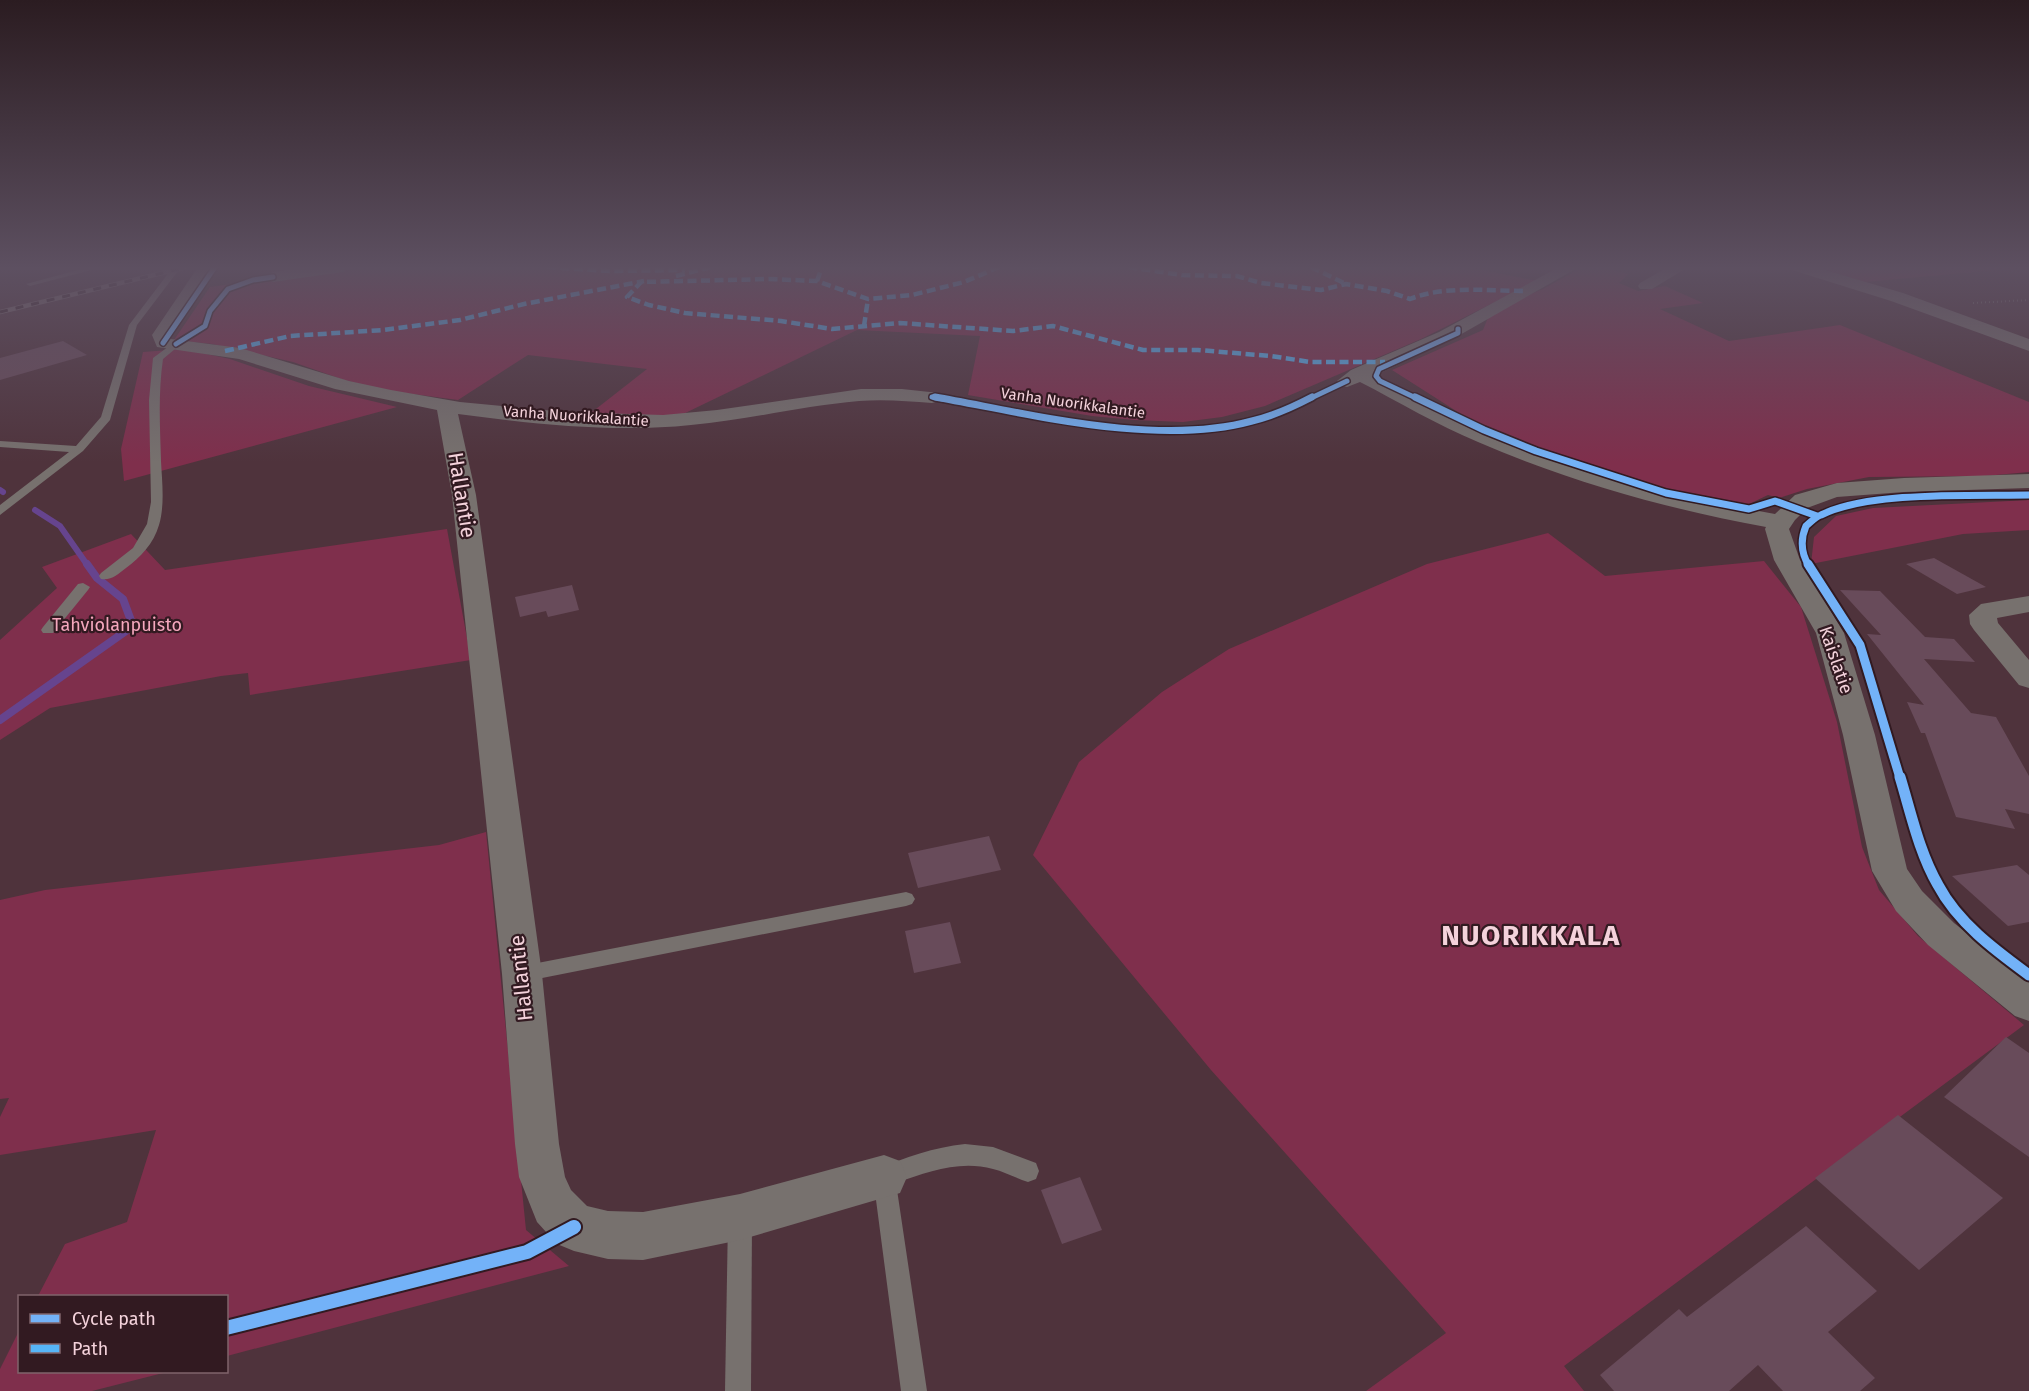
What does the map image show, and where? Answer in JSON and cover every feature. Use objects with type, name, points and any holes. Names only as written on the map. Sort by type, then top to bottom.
[{"type":"street","points":[[162,332],[160,335],[169,342]]},
{"type":"street","points":[[1452,332],[1352,377],[1484,437],[1546,461],[1682,502],[1781,522],[1793,507],[1808,498],[1826,493],[1880,486],[2029,481]]},
{"type":"street","points":[[1993,332],[2029,345]]},
{"type":"street","name":"Vanha Nuorikkalantie","points":[[169,342],[214,348],[358,389],[517,414],[665,422],[739,414],[849,396],[897,394],[933,397]]},
{"type":"street","name":"Hallantie","points":[[446,404],[465,495],[522,974],[537,1144],[542,1177],[554,1206],[574,1227],[608,1235],[643,1236],[685,1230],[740,1217],[884,1177]]},
{"type":"street","name":"Kaislatie","points":[[1781,522],[1777,529],[1786,560],[1830,633],[1841,666],[1890,871],[1909,901],[1941,934],[2029,1004]]},
{"type":"street","points":[[2029,604],[1991,610],[1983,615],[1984,624],[2029,679]]},
{"type":"lane","points":[[0,511],[79,449],[106,418],[131,332]]},
{"type":"lane","points":[[106,576],[123,565],[142,546],[152,530],[156,501],[155,381],[158,358],[169,342]]},
{"type":"lane","points":[[0,444],[79,449]]},
{"type":"lane","points":[[48,630],[83,587]]},
{"type":"lane","points":[[522,974],[906,899]]},
{"type":"lane","points":[[914,1391],[884,1177],[924,1162],[955,1155],[991,1157],[1028,1171]]},
{"type":"lane","points":[[738,1391],[740,1217]]},
{"type":"green space","points":[[179,332],[853,332],[679,416],[587,416],[647,369],[528,355],[458,400],[390,391],[344,380],[293,362],[212,344],[174,340]]},
{"type":"green space","points":[[896,332],[1435,332],[1265,406],[1222,417],[1183,422],[1092,416],[968,395],[980,336]]},
{"type":"green space","points":[[1479,332],[1709,332],[1729,341],[1792,332],[1857,332],[2029,402],[2029,472],[1985,476],[1869,477],[1807,489],[1779,498],[1768,495],[1747,505],[1724,503],[1657,487],[1521,443],[1475,423],[1392,370]]},
{"type":"green space","points":[[183,349],[230,359],[309,386],[397,407],[124,481],[121,449],[143,352]]},
{"type":"green space","points":[[2029,500],[2029,530],[1963,534],[1811,564],[1814,537],[1836,516],[1873,508]]},
{"type":"green space","name":"Tahviolanpuisto","points":[[447,529],[471,660],[250,695],[248,673],[221,676],[50,708],[0,740],[0,640],[57,588],[42,567],[131,534],[165,570]]},
{"type":"green space","points":[[1548,533],[1605,576],[1764,561],[1801,607],[1837,722],[1862,847],[1879,890],[1918,936],[2024,1025],[1564,1366],[1584,1391],[1366,1391],[1446,1333],[1211,1070],[1033,855],[1079,762],[1162,692],[1229,649],[1427,564]]},
{"type":"green space","points":[[486,832],[526,1230],[569,1266],[228,1356],[228,1295],[39,1295],[65,1244],[127,1222],[156,1130],[0,1155],[0,1117],[9,1098],[0,1099],[0,900],[45,890],[439,845]]},
{"type":"green space","points":[[18,1333],[18,1373],[163,1373],[92,1391],[0,1391],[0,1369]]},
{"type":"building","points":[[63,341],[87,355],[0,380],[0,358]]},
{"type":"building","points":[[1934,558],[1986,587],[1957,594],[1906,564]]},
{"type":"building","points":[[572,585],[579,610],[548,617],[546,611],[520,617],[515,597]]},
{"type":"building","points":[[1840,590],[1880,591],[1925,637],[1954,639],[1975,662],[1924,659],[1971,713],[1996,717],[2029,776],[2029,814],[2005,809],[2015,829],[1956,817],[1925,733],[1921,733],[1907,702],[1924,705],[1867,634],[1881,635]]},
{"type":"building","points":[[989,836],[1001,870],[918,888],[908,853]]},
{"type":"building","points":[[2017,865],[2029,875],[2029,922],[2008,926],[1952,876]]},
{"type":"building","points":[[950,922],[961,963],[914,973],[905,931]]},
{"type":"building","points":[[2006,1037],[2029,1053],[2029,1157],[1944,1097]]},
{"type":"building","points":[[1898,1115],[2003,1198],[1919,1270],[1815,1178]]},
{"type":"building","points":[[1080,1177],[1102,1230],[1062,1244],[1041,1190]]},
{"type":"building","points":[[1806,1226],[1877,1291],[1828,1332],[1875,1378],[1860,1391],[1783,1391],[1758,1365],[1729,1391],[1614,1391],[1600,1375],[1679,1309],[1687,1317]]},
{"type":"waterway","points":[[35,510],[60,526],[88,566]]},
{"type":"waterway","points":[[0,720],[133,626],[123,599],[97,578],[87,564]]},
{"type":"marked path","points":[[225,351],[290,336],[353,332]]},
{"type":"marked path","points":[[1075,332],[1143,350],[1198,350],[1271,356],[1310,362],[1385,362]]},
{"type":"cycle path","points":[[163,343],[171,332]]},
{"type":"cycle path","points":[[176,344],[195,332]]},
{"type":"cycle path","points":[[1458,332],[1379,369],[1376,376],[1380,381],[1484,430],[1536,451],[1666,493],[1749,509],[1775,501],[1817,516]]},
{"type":"cycle path","points":[[932,397],[1091,424],[1174,430],[1213,428],[1250,422],[1287,409],[1347,381]]},
{"type":"cycle path","points":[[2029,495],[1910,498],[1843,507],[1819,515],[1806,526],[1802,545],[1803,557],[1860,645],[1924,856],[1938,886],[1967,924],[2029,975]]},
{"type":"cycle path","points":[[228,1327],[527,1252],[574,1227]]},
{"type":"district","name":"NUORIKKALA","points":[[1531,935]]}]
